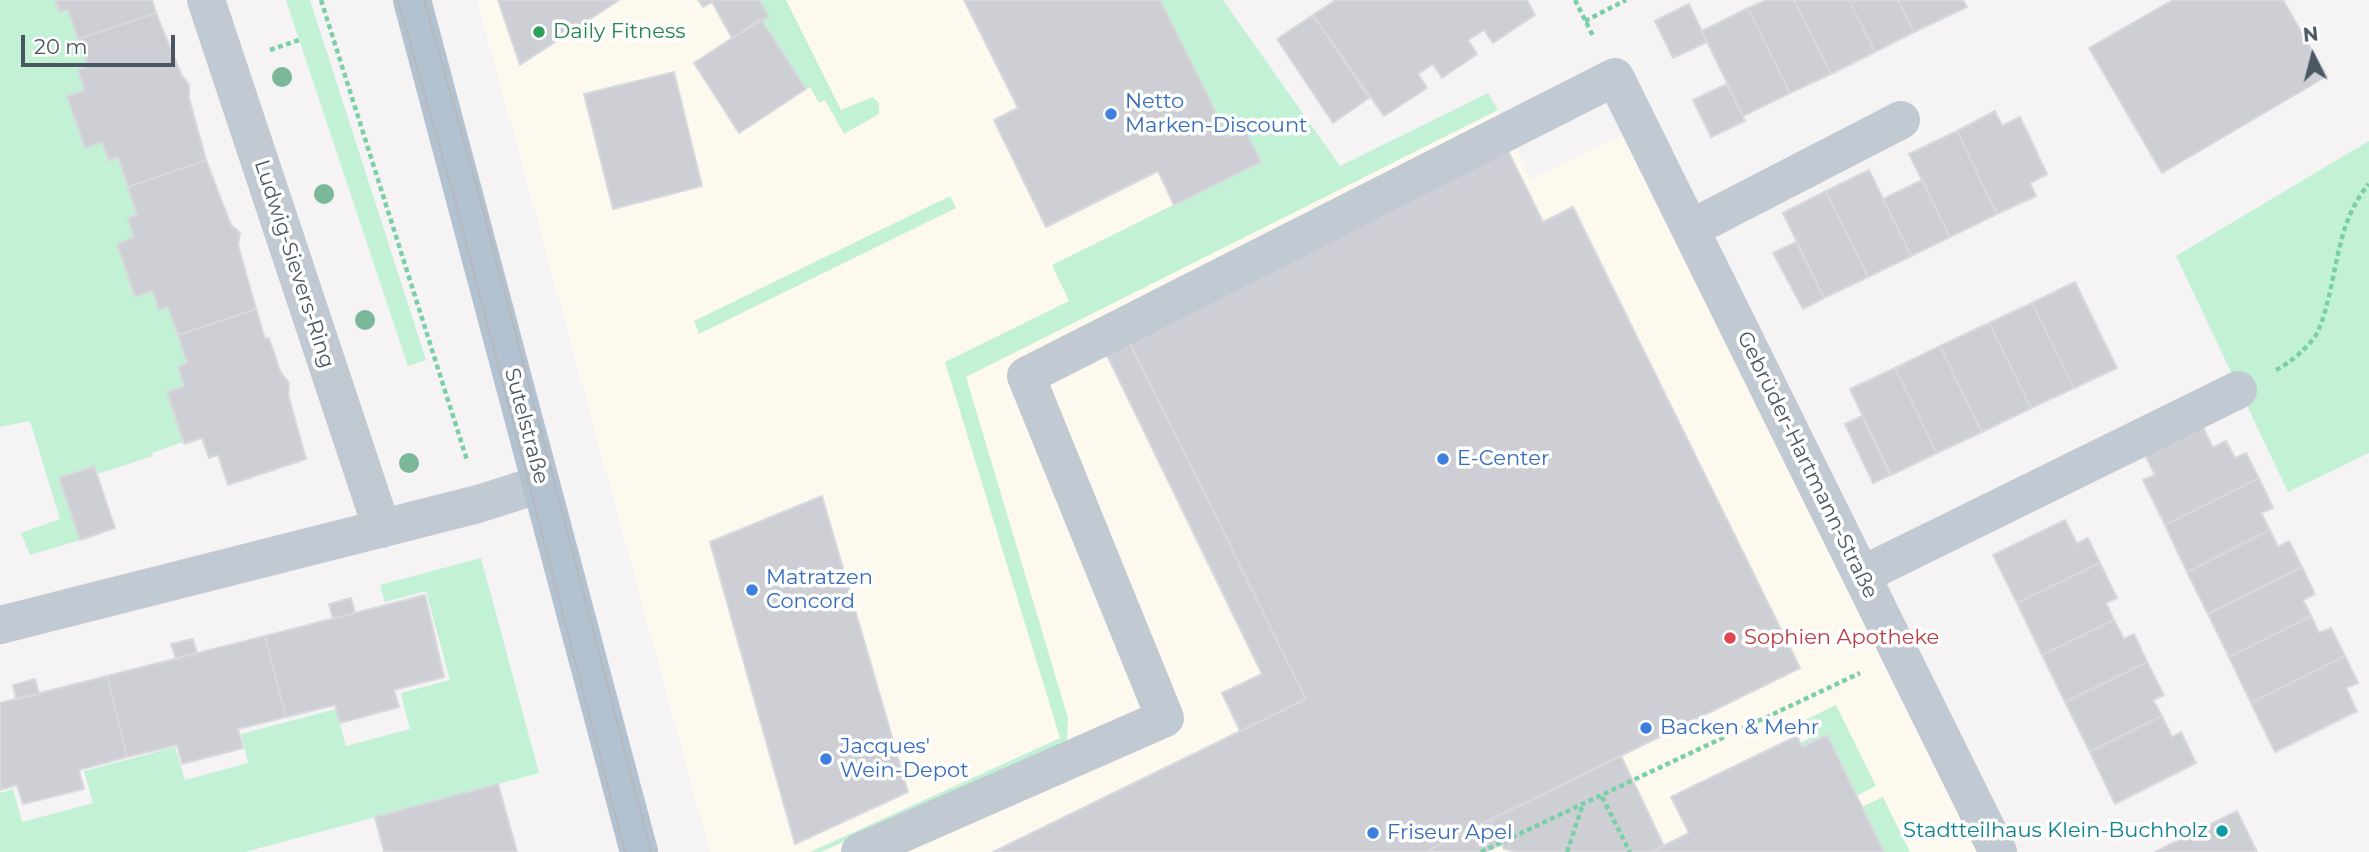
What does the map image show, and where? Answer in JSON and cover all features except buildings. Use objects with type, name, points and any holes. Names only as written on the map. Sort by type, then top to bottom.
[{"type":"main road","name":"Sutelstraße","points":[[411,0],[639,852]]},
{"type":"street","name":"Ludwig-Sievers-Ring","points":[[206,0],[382,529]]},
{"type":"street","name":"Gebrüder-Hartmann-Straße","points":[[860,852],[1165,718],[1026,376],[1615,78],[1902,653],[1998,852]]},
{"type":"street","points":[[1690,229],[1901,120]]},
{"type":"street","points":[[1862,575],[2238,390]]},
{"type":"street","points":[[0,625],[478,504],[541,484]]},
{"type":"path","points":[[321,0],[464,447],[478,504]]},
{"type":"path","points":[[1586,21],[1626,0]]},
{"type":"path","points":[[2238,390],[2286,365],[2319,331],[2341,239],[2362,191],[2369,184]]},
{"type":"path","points":[[1481,852],[1902,653]]},
{"type":"path","points":[[1602,797],[1630,852]]},
{"type":"path","points":[[1567,852],[1582,806]]},
{"type":"shaded area","points":[[477,0],[1223,0],[1340,166],[1488,93],[1531,179],[1630,131],[1982,852],[710,852]]},
{"type":"green space","points":[[0,0],[55,0],[59,12],[68,10],[88,67],[78,70],[85,90],[68,96],[85,148],[102,142],[109,161],[118,157],[137,215],[128,219],[134,237],[117,244],[135,296],[153,291],[159,309],[168,307],[187,363],[178,367],[184,386],[167,392],[183,442],[152,453],[153,456],[97,474],[94,466],[80,540],[30,555],[21,533],[60,519],[30,421],[0,427]]},
{"type":"green space","points":[[286,0],[310,0],[426,360],[408,366]]},
{"type":"green space","points":[[759,0],[786,0],[841,110],[873,97],[879,103],[879,114],[844,134],[825,100],[819,103],[810,87],[806,89],[762,21],[769,16]]},
{"type":"green space","points":[[1160,0],[1223,0],[1340,166],[1488,93],[1498,110],[966,377],[1068,718],[1067,742],[821,852],[810,852],[1060,738],[945,362],[1069,301],[1052,265],[1260,162],[1244,129],[1228,137]]},
{"type":"green space","points":[[2369,141],[2369,453],[2288,492],[2176,256]]},
{"type":"green space","points":[[950,196],[956,208],[699,334],[694,321]]},
{"type":"green space","points":[[481,558],[539,773],[245,852],[0,852],[0,793],[13,789],[22,822],[93,803],[84,771],[175,747],[185,780],[248,763],[241,734],[336,709],[346,746],[410,729],[401,693],[450,680],[426,591],[385,602],[380,585]]},
{"type":"green space","points":[[1836,705],[1876,786],[1856,796],[1800,743],[1810,738],[1803,721]]},
{"type":"green space","points":[[1883,797],[1910,852],[1884,852],[1862,807]]},
{"type":"tram line","points":[[398,0],[456,204],[625,852]]},
{"type":"tram line","points":[[424,0],[480,198],[651,852]]},
{"type":"place","name":"Daily Fitness","points":[[539,32]]},
{"type":"place","name":"Netto Marken-Discount","points":[[1111,114]]},
{"type":"place","name":"E-Center","points":[[1443,459]]},
{"type":"place","name":"Matratzen Concord","points":[[752,590]]},
{"type":"place","name":"Sophien Apotheke","points":[[1730,638]]},
{"type":"place","name":"Backen & Mehr","points":[[1646,728]]},
{"type":"place","name":"Jacques' Wein-Depot","points":[[826,759]]},
{"type":"place","name":"Stadtteilhaus Klein-Buchholz","points":[[2222,831]]},
{"type":"place","name":"Friseur Apel","points":[[1373,833]]}]
